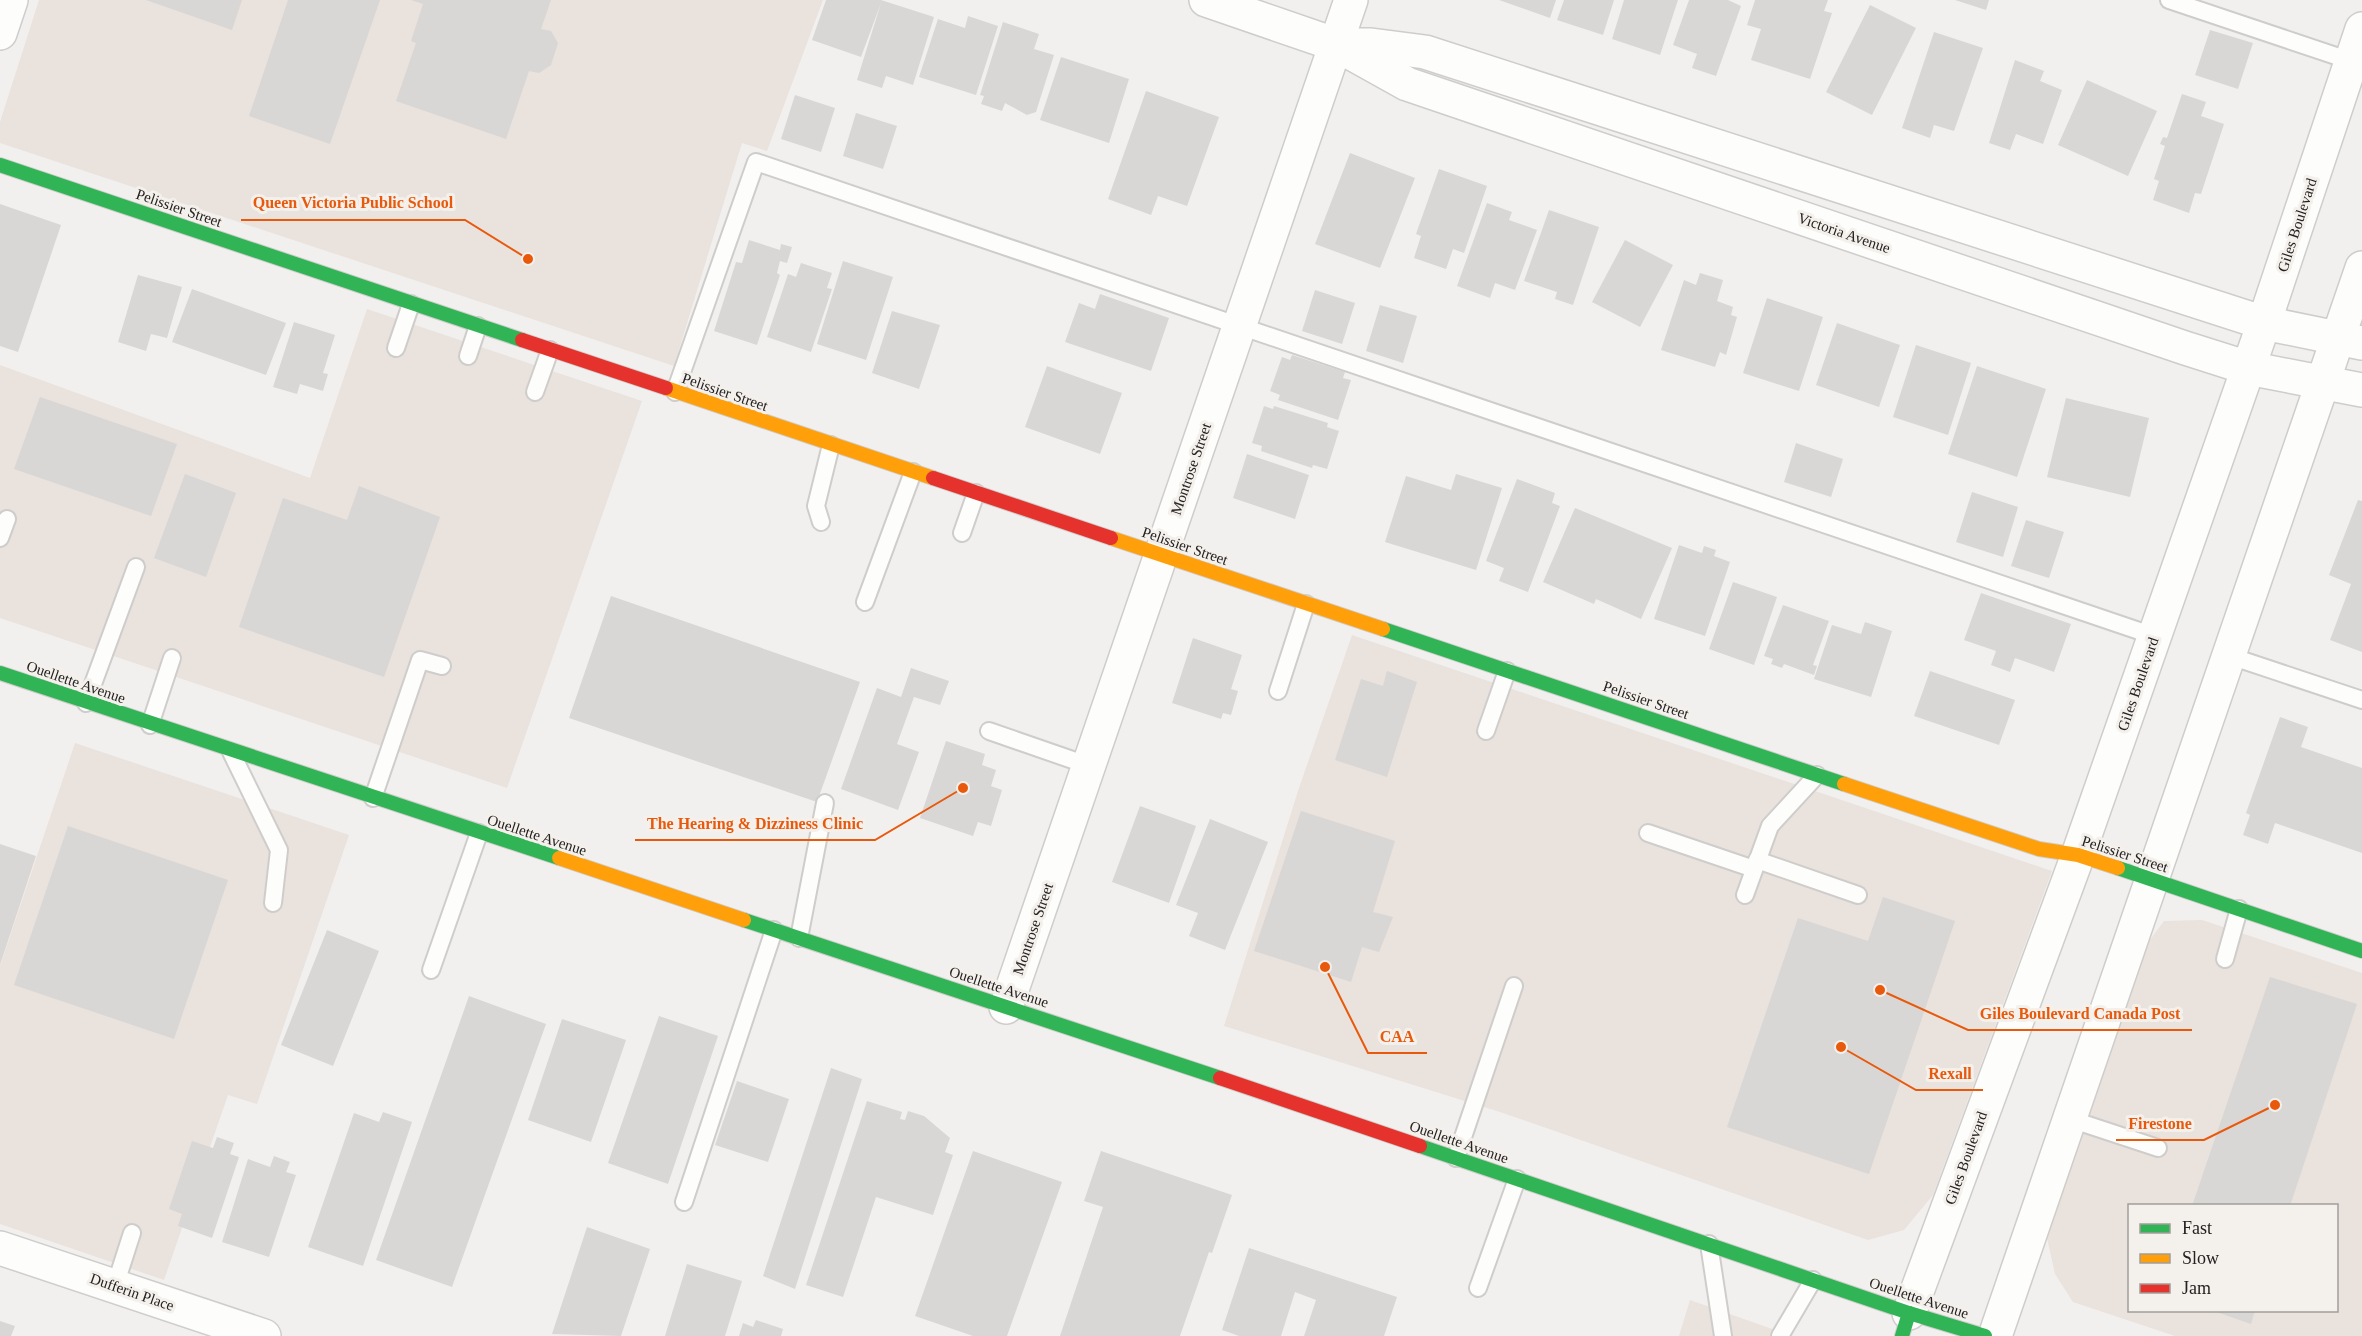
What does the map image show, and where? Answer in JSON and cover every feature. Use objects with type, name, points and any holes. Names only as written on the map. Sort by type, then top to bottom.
[{"type":"street","points":[[0,33],[11,0]]},
{"type":"street","name":"Victoria Avenue","points":[[1206,0],[1337,45],[1407,84],[2248,368],[2362,390]]},
{"type":"street","name":"Montrose Street","points":[[1006,1007],[1351,0]]},
{"type":"street","name":"Giles Boulevard","points":[[1906,1324],[2078,855],[2264,324],[2362,29]]},
{"type":"street","name":"Victoria Avenue","points":[[1337,45],[1371,45],[1425,52],[2264,324],[2350,341]]},
{"type":"street","name":"Pelissier Street","points":[[0,165],[2039,849],[2078,855],[2362,951]]},
{"type":"street","points":[[1995,1336],[2324,383],[2350,341],[2362,268]]},
{"type":"street","name":"Ouellette Avenue","points":[[0,673],[150,725],[1006,1007],[1708,1244],[1813,1280],[1906,1324],[1985,1336]]},
{"type":"street","name":"Dufferin Place","points":[[0,1248],[264,1336]]},
{"type":"lane","points":[[2169,0],[2351,61]]},
{"type":"lane","points":[[675,393],[756,162],[2154,636]]},
{"type":"lane","points":[[396,348],[411,304]]},
{"type":"lane","points":[[468,356],[478,326]]},
{"type":"lane","points":[[536,392],[550,350]]},
{"type":"lane","points":[[821,522],[816,506],[831,445]]},
{"type":"lane","points":[[865,602],[913,472]]},
{"type":"lane","points":[[962,533],[976,493]]},
{"type":"lane","points":[[0,537],[7,519]]},
{"type":"lane","points":[[86,703],[136,567]]},
{"type":"lane","points":[[1278,691],[1306,604]]},
{"type":"lane","points":[[2230,656],[2362,700]]},
{"type":"lane","points":[[150,725],[172,658]]},
{"type":"lane","points":[[374,798],[420,660],[442,666]]},
{"type":"lane","points":[[1486,730],[1507,671]]},
{"type":"lane","points":[[989,731],[1089,766]]},
{"type":"lane","points":[[230,751],[279,850],[273,903]]},
{"type":"lane","points":[[1745,895],[1770,826],[1817,775]]},
{"type":"lane","points":[[799,938],[825,803]]},
{"type":"lane","points":[[431,970],[479,833]]},
{"type":"lane","points":[[1648,833],[1858,895]]},
{"type":"lane","points":[[2224,959],[2239,909]]},
{"type":"lane","points":[[684,1202],[774,930]]},
{"type":"lane","points":[[1456,1158],[1514,986]]},
{"type":"lane","points":[[2070,1119],[2158,1148]]},
{"type":"lane","points":[[1479,1288],[1517,1179]]},
{"type":"lane","points":[[115,1286],[132,1233]]},
{"type":"lane","points":[[1708,1244],[1723,1336]]},
{"type":"lane","points":[[1780,1336],[1813,1280]]},
{"type":"shaded area","points":[[39,0],[823,0],[767,151],[742,143],[674,366],[0,143],[0,122]]},
{"type":"shaded area","points":[[367,309],[642,401],[507,788],[0,618],[0,365],[310,478]]},
{"type":"shaded area","points":[[1352,635],[2052,871],[1933,1195],[1904,1230],[1868,1240],[1500,1112],[1224,1026],[1298,791]]},
{"type":"shaded area","points":[[75,743],[349,835],[257,1104],[228,1095],[164,1280],[0,1224],[0,966]]},
{"type":"shaded area","points":[[2202,920],[2362,973],[2362,1336],[2175,1336],[2073,1302],[2055,1274],[2047,1238],[2144,948],[2164,921]]},
{"type":"shaded area","points":[[1690,1300],[1792,1336],[1679,1336]]},
{"type":"building","points":[[146,0],[242,0],[232,30]]},
{"type":"building","points":[[288,0],[380,0],[330,144],[249,116]]},
{"type":"building","points":[[411,0],[551,0],[541,29],[551,31],[558,43],[551,65],[539,73],[529,71],[506,139],[396,101],[416,43],[411,41],[423,4]]},
{"type":"building","points":[[826,0],[881,0],[934,17],[913,85],[886,76],[882,88],[857,80],[881,3],[861,57],[812,40]]},
{"type":"building","points":[[1499,0],[1556,0],[1550,18]]},
{"type":"building","points":[[1564,0],[1614,0],[1603,35],[1557,20]]},
{"type":"building","points":[[1624,0],[1678,0],[1660,55],[1612,39]]},
{"type":"building","points":[[1689,0],[1728,0],[1741,6],[1716,76],[1692,68],[1697,54],[1673,45]]},
{"type":"building","points":[[1755,0],[1828,0],[1824,11],[1832,13],[1810,79],[1751,60],[1761,29],[1747,25]]},
{"type":"building","points":[[1955,0],[1989,0],[1986,10]]},
{"type":"building","points":[[1870,5],[1916,28],[1872,115],[1826,92]]},
{"type":"building","points":[[968,16],[998,26],[976,95],[919,77],[938,19],[965,28]]},
{"type":"building","points":[[1003,22],[1039,34],[1034,49],[1054,55],[1036,112],[1027,115],[1005,103],[1002,111],[981,104],[984,96],[980,95]]},
{"type":"building","points":[[2210,30],[2253,43],[2238,89],[2195,75]]},
{"type":"building","points":[[1934,32],[1983,48],[1954,131],[1934,125],[1930,138],[1902,128]]},
{"type":"building","points":[[1061,57],[1129,79],[1109,143],[1040,120]]},
{"type":"building","points":[[2015,60],[2044,71],[2040,81],[2062,90],[2043,144],[2016,134],[2010,150],[1989,143]]},
{"type":"building","points":[[2087,80],[2157,111],[2128,176],[2058,145]]},
{"type":"building","points":[[1146,91],[1219,117],[1187,206],[1158,196],[1151,215],[1108,199]]},
{"type":"building","points":[[2182,94],[2206,102],[2201,116],[2224,124],[2201,194],[2195,193],[2189,213],[2153,200],[2159,181],[2154,179],[2165,146],[2160,144],[2163,137],[2167,138]]},
{"type":"building","points":[[795,95],[835,108],[821,152],[781,139]]},
{"type":"building","points":[[856,113],[897,126],[883,169],[843,156]]},
{"type":"building","points":[[1350,153],[1415,178],[1380,268],[1315,244]]},
{"type":"building","points":[[1439,169],[1487,186],[1464,253],[1453,249],[1446,269],[1414,258],[1421,236],[1416,234]]},
{"type":"building","points":[[1487,203],[1512,212],[1509,220],[1537,230],[1515,290],[1495,283],[1490,298],[1457,286]]},
{"type":"building","points":[[0,204],[61,225],[18,352],[0,346]]},
{"type":"building","points":[[1549,210],[1599,227],[1573,305],[1555,299],[1557,292],[1524,281]]},
{"type":"building","points":[[749,240],[780,250],[781,244],[792,247],[787,263],[780,261],[777,273],[780,275],[757,345],[714,331],[736,262],[742,263]]},
{"type":"building","points":[[1625,240],[1673,265],[1640,327],[1592,302]]},
{"type":"building","points":[[843,261],[893,277],[866,360],[817,344]]},
{"type":"building","points":[[801,263],[832,273],[827,288],[832,289],[811,352],[767,337],[788,274],[796,277]]},
{"type":"building","points":[[1700,273],[1723,280],[1717,301],[1733,307],[1731,315],[1737,317],[1726,355],[1720,352],[1715,367],[1661,350],[1684,280],[1696,285]]},
{"type":"building","points":[[138,275],[182,287],[167,338],[151,334],[146,351],[118,342]]},
{"type":"building","points":[[192,289],[286,323],[266,375],[172,342]]},
{"type":"building","points":[[1315,290],[1355,303],[1342,344],[1302,331]]},
{"type":"building","points":[[1100,294],[1169,318],[1151,371],[1065,342],[1079,303],[1095,309]]},
{"type":"building","points":[[1767,298],[1823,317],[1799,391],[1743,373]]},
{"type":"building","points":[[1380,305],[1417,316],[1403,363],[1366,351]]},
{"type":"building","points":[[892,311],[940,325],[919,389],[872,373]]},
{"type":"building","points":[[294,322],[335,335],[323,373],[328,374],[323,391],[300,384],[297,394],[273,387]]},
{"type":"building","points":[[1837,323],[1900,345],[1879,407],[1816,385]]},
{"type":"building","points":[[1916,345],[1971,363],[1948,435],[1893,417]]},
{"type":"building","points":[[1292,355],[1345,372],[1343,378],[1351,380],[1338,420],[1278,400],[1280,395],[1270,391],[1282,357],[1290,360]]},
{"type":"building","points":[[1047,366],[1122,393],[1100,454],[1025,427]]},
{"type":"building","points":[[1977,366],[2046,389],[2017,477],[1948,454]]},
{"type":"building","points":[[40,397],[177,444],[151,516],[14,469]]},
{"type":"building","points":[[2066,398],[2149,418],[2130,497],[2047,477]]},
{"type":"building","points":[[1264,406],[1273,409],[1274,406],[1328,423],[1327,427],[1339,431],[1327,469],[1313,465],[1312,468],[1261,451],[1262,446],[1252,443]]},
{"type":"building","points":[[1796,443],[1843,459],[1831,497],[1784,482]]},
{"type":"building","points":[[1247,454],[1309,475],[1295,519],[1233,498]]},
{"type":"building","points":[[185,474],[236,493],[206,577],[154,558]]},
{"type":"building","points":[[1456,474],[1502,488],[1476,570],[1385,542],[1406,476],[1451,490]]},
{"type":"building","points":[[1517,479],[1555,493],[1552,503],[1560,506],[1528,592],[1499,581],[1504,568],[1486,561]]},
{"type":"building","points":[[359,486],[440,517],[384,677],[239,627],[283,498],[347,520]]},
{"type":"building","points":[[1972,492],[2018,507],[2003,557],[1956,542]]},
{"type":"building","points":[[2358,500],[2362,501],[2362,652],[2330,640],[2351,584],[2329,575]]},
{"type":"building","points":[[1575,508],[1672,548],[1641,619],[1596,599],[1594,604],[1543,582]]},
{"type":"building","points":[[2026,520],[2064,532],[2049,578],[2011,566]]},
{"type":"building","points":[[1679,545],[1702,553],[1704,546],[1716,550],[1714,556],[1730,562],[1705,636],[1654,619]]},
{"type":"building","points":[[1733,582],[1777,597],[1754,665],[1709,649]]},
{"type":"building","points":[[1981,593],[2071,624],[2054,672],[2015,658],[2010,672],[1991,665],[1996,651],[1964,640]]},
{"type":"building","points":[[611,596],[860,682],[817,802],[569,718]]},
{"type":"building","points":[[1783,605],[1829,621],[1813,665],[1817,666],[1814,675],[1784,664],[1782,668],[1771,664],[1773,659],[1764,656]]},
{"type":"building","points":[[1865,622],[1892,631],[1871,697],[1814,679],[1832,625],[1861,634]]},
{"type":"building","points":[[1193,638],[1242,655],[1231,689],[1238,691],[1231,715],[1223,713],[1221,719],[1172,703]]},
{"type":"building","points":[[911,668],[949,681],[940,705],[914,697],[897,744],[919,752],[898,810],[841,789],[877,688],[901,697]]},
{"type":"building","points":[[1387,671],[1417,682],[1387,777],[1335,760],[1361,679],[1383,686]]},
{"type":"building","points":[[1930,671],[2015,700],[1999,745],[1914,716]]},
{"type":"building","points":[[2280,717],[2308,727],[2301,747],[2362,768],[2362,853],[2275,823],[2268,844],[2243,835],[2250,815],[2246,813]]},
{"type":"building","points":[[946,741],[985,754],[982,765],[996,770],[991,786],[1002,790],[991,826],[978,822],[973,836],[920,818]]},
{"type":"building","points":[[1140,806],[1196,826],[1169,903],[1112,882]]},
{"type":"building","points":[[1301,811],[1395,841],[1373,912],[1393,917],[1379,952],[1362,947],[1351,982],[1254,951]]},
{"type":"building","points":[[1210,819],[1268,842],[1225,950],[1189,936],[1198,913],[1176,905]]},
{"type":"building","points":[[68,826],[228,880],[174,1039],[14,985]]},
{"type":"building","points":[[0,844],[36,856],[0,965]]},
{"type":"building","points":[[1883,897],[1955,921],[1869,1174],[1727,1127],[1798,918],[1868,941]]},
{"type":"building","points":[[327,930],[379,951],[333,1066],[281,1045]]},
{"type":"building","points":[[2270,977],[2357,1004],[2291,1204],[2193,1204]]},
{"type":"building","points":[[469,996],[546,1024],[452,1287],[376,1260]]},
{"type":"building","points":[[659,1016],[718,1036],[668,1184],[608,1163]]},
{"type":"building","points":[[562,1019],[626,1040],[591,1142],[528,1120]]},
{"type":"building","points":[[831,1068],[862,1079],[795,1289],[763,1276]]},
{"type":"building","points":[[737,1081],[789,1099],[768,1162],[715,1145]]},
{"type":"building","points":[[867,1101],[902,1112],[900,1119],[905,1120],[908,1111],[924,1116],[950,1138],[945,1152],[953,1155],[933,1215],[876,1197],[843,1297],[806,1285]]},
{"type":"building","points":[[383,1112],[412,1122],[363,1266],[308,1247],[354,1113],[379,1122]]},
{"type":"building","points":[[217,1137],[234,1143],[230,1154],[239,1157],[212,1238],[178,1226],[182,1214],[169,1209],[192,1141],[213,1148]]},
{"type":"building","points":[[973,1151],[1062,1182],[1007,1336],[973,1336],[915,1316]]},
{"type":"building","points":[[1101,1151],[1232,1195],[1212,1253],[1209,1252],[1180,1336],[1060,1336],[1103,1207],[1084,1201]]},
{"type":"building","points":[[274,1156],[290,1162],[286,1172],[296,1175],[269,1257],[222,1242],[248,1159],[270,1167]]},
{"type":"building","points":[[587,1227],[650,1249],[621,1336],[552,1334]]},
{"type":"building","points":[[1249,1248],[1397,1297],[1384,1336],[1304,1336],[1316,1300],[1295,1292],[1281,1336],[1239,1336],[1222,1330]]},
{"type":"building","points":[[687,1264],[742,1281],[725,1336],[665,1336]]},
{"type":"building","points":[[2217,1312],[2254,1312],[2251,1324]]},
{"type":"building","points":[[756,1320],[783,1329],[781,1336],[739,1336],[743,1323],[753,1327]]},
{"type":"building","points":[[0,1321],[15,1326],[11,1336],[0,1336]]},
{"type":"traffic: fast","points":[[0,165],[522,340]]},
{"type":"traffic: fast","points":[[1383,629],[1844,784]]},
{"type":"traffic: fast","points":[[0,673],[559,858]]},
{"type":"traffic: fast","points":[[2118,868],[2362,951]]},
{"type":"traffic: fast","points":[[744,920],[1220,1078]]},
{"type":"traffic: fast","points":[[1420,1146],[1909,1313],[1985,1336]]},
{"type":"traffic: fast","points":[[1902,1336],[1909,1313]]},
{"type":"traffic: slow","points":[[666,388],[933,478]]},
{"type":"traffic: slow","points":[[1111,538],[1383,629]]},
{"type":"traffic: slow","points":[[1844,784],[2039,849],[2078,855],[2118,868]]},
{"type":"traffic: slow","points":[[559,858],[744,920]]},
{"type":"traffic: jam","points":[[522,340],[666,388]]},
{"type":"traffic: jam","points":[[933,478],[1111,538]]},
{"type":"traffic: jam","points":[[1220,1078],[1420,1146]]},
{"type":"place","name":"Queen Victoria Public School","points":[[528,259]]},
{"type":"place","name":"The Hearing & Dizziness Clinic","points":[[963,788]]},
{"type":"place","name":"CAA","points":[[1325,967]]},
{"type":"place","name":"Giles Boulevard Canada Post","points":[[1880,990]]},
{"type":"place","name":"Rexall","points":[[1841,1047]]},
{"type":"place","name":"Firestone","points":[[2275,1105]]}]
